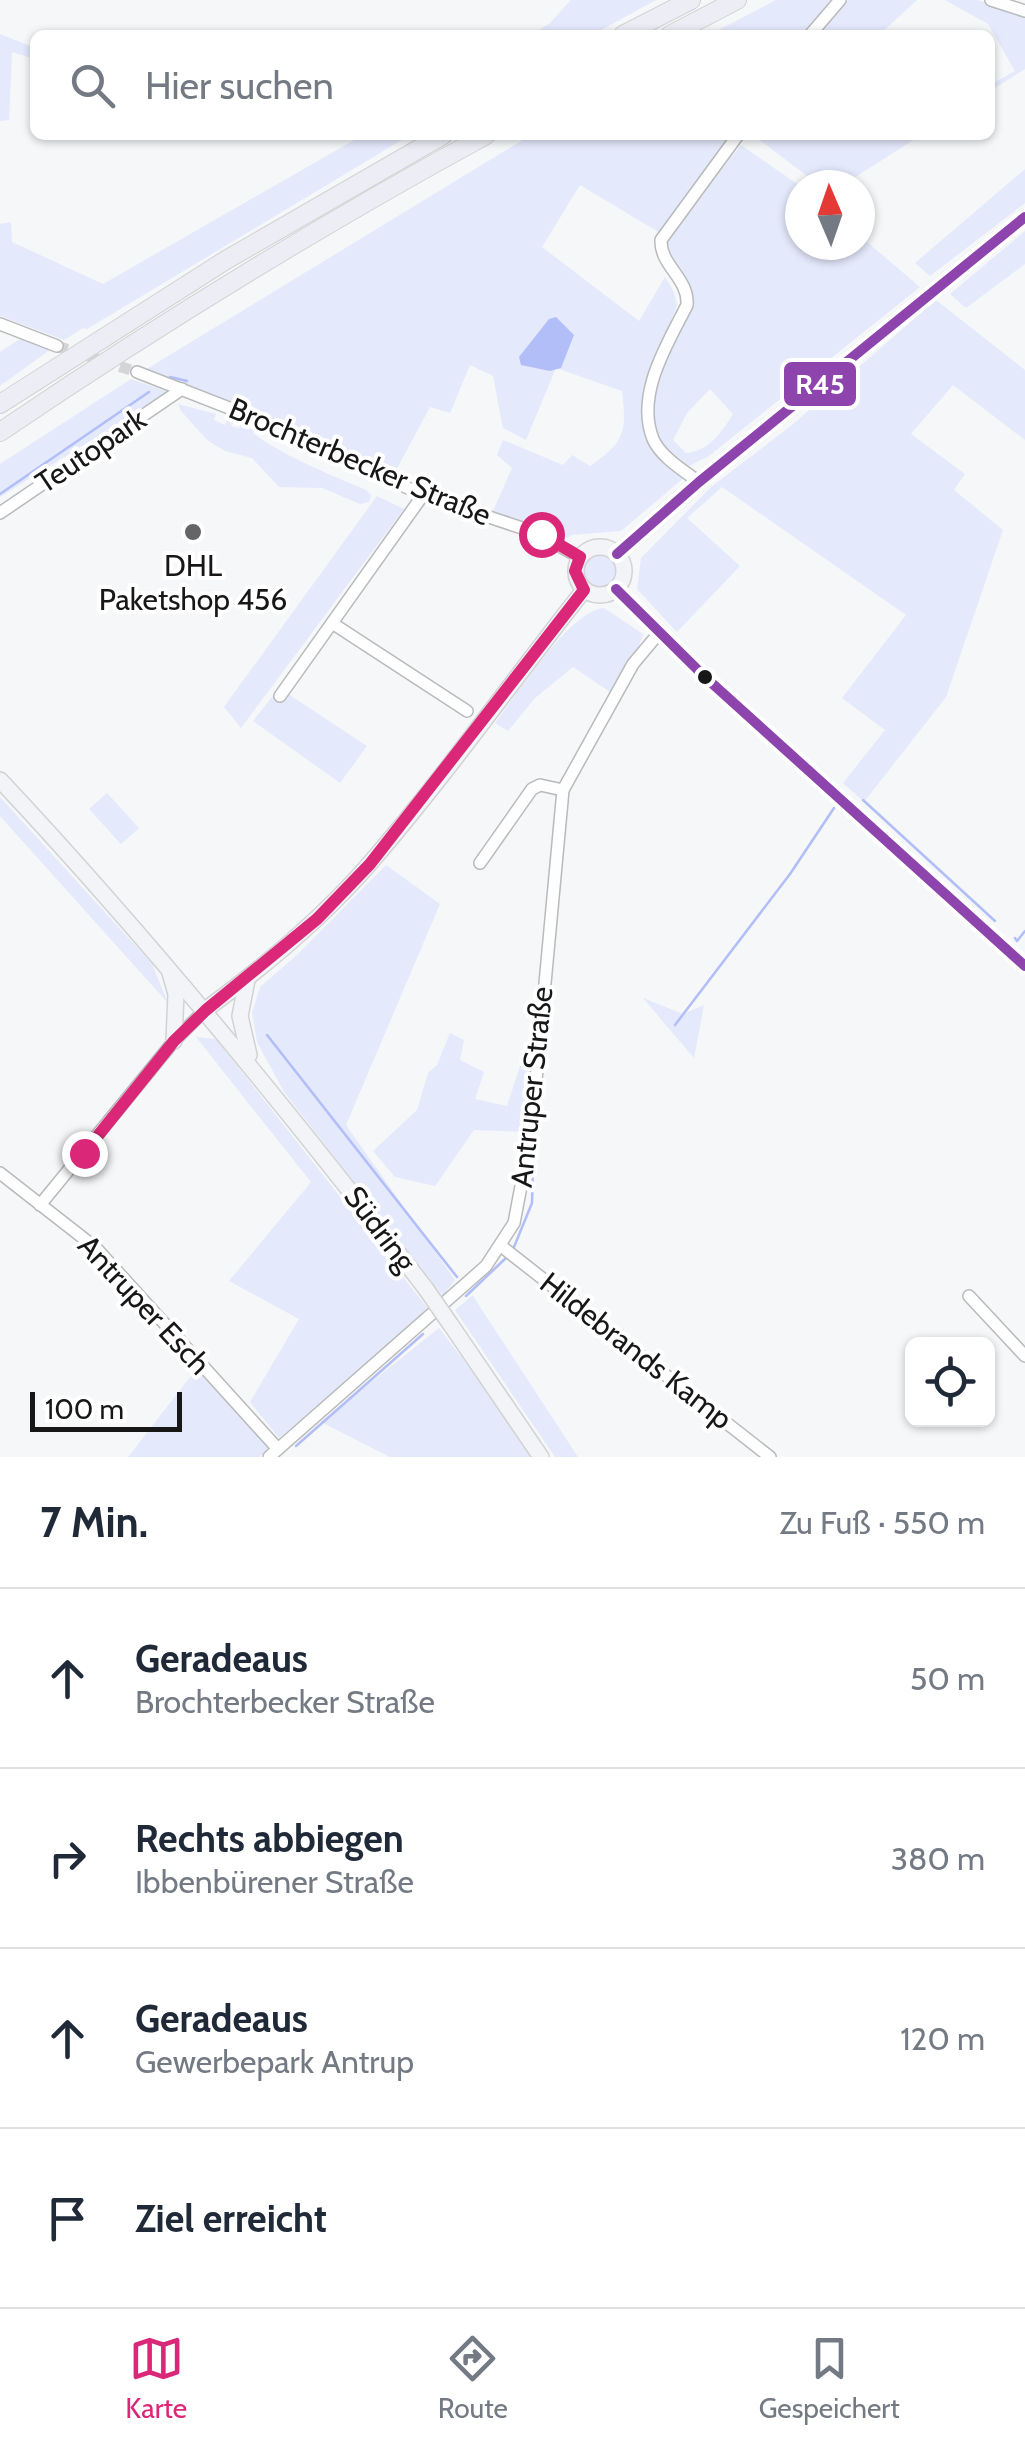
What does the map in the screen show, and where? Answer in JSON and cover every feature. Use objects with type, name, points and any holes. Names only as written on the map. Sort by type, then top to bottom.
[{"type":"highway","points":[[633,30],[690,0]]},
{"type":"highway","points":[[680,30],[737,0]]},
{"type":"highway","points":[[0,404],[226,260],[433,140]]},
{"type":"highway","points":[[0,432],[166,321],[374,196],[477,140]]},
{"type":"main road","points":[[617,554],[699,482],[1025,217]]},
{"type":"main road","points":[[593,547],[617,554],[624,575],[616,589],[601,595],[584,590],[575,571],[580,557],[593,547]]},
{"type":"main road","points":[[206,1010],[317,919],[370,864],[584,590]]},
{"type":"main road","name":"Südring","points":[[0,780],[254,1068],[426,1289],[541,1457]]},
{"type":"main road","points":[[170,969],[176,994],[174,1041]]},
{"type":"main road","points":[[247,980],[240,1016],[254,1068]]},
{"type":"street","points":[[814,30],[840,0]]},
{"type":"street","points":[[991,0],[1025,11]]},
{"type":"street","points":[[699,482],[660,450],[653,440],[650,423],[653,377],[687,305],[688,294],[662,255],[661,240],[734,140]]},
{"type":"street","points":[[0,324],[57,346]]},
{"type":"street","name":"Brochterbecker Straße","points":[[137,372],[266,422],[423,495],[534,532],[580,557]]},
{"type":"street","name":"Teutopark","points":[[0,512],[182,389]]},
{"type":"street","points":[[280,696],[423,495]]},
{"type":"street","points":[[616,589],[659,633],[1025,966]]},
{"type":"street","points":[[332,622],[467,712]]},
{"type":"street","name":"Antruper Straße","points":[[273,1453],[469,1281],[501,1246],[514,1223],[531,1134],[563,790],[633,664],[659,633]]},
{"type":"street","points":[[480,863],[532,789],[540,786],[563,790]]},
{"type":"street","points":[[40,1205],[174,1041],[206,1010]]},
{"type":"street","name":"Antruper Esch","points":[[0,1173],[96,1248],[273,1453]]},
{"type":"street","name":"Hildebrands Kamp","points":[[501,1246],[770,1457]]},
{"type":"street","points":[[969,1296],[1025,1356]]},
{"type":"shaded area","points":[[571,0],[656,0],[601,30],[538,30]]},
{"type":"shaded area","points":[[776,0],[834,0],[807,30],[719,30]]},
{"type":"shaded area","points":[[917,0],[884,30],[823,30],[843,3]]},
{"type":"shaded area","points":[[945,0],[977,0],[1025,15],[1025,69],[995,88],[995,82],[1015,71],[995,30]]},
{"type":"shaded area","points":[[0,34],[30,46],[30,58],[12,52],[9,120],[0,121]]},
{"type":"shaded area","points":[[354,140],[402,140],[64,340],[0,316],[0,224],[11,222],[12,242],[103,284]]},
{"type":"shaded area","points":[[523,140],[726,140],[660,233],[580,185],[542,247],[639,321],[665,277],[674,292],[677,305],[644,392],[647,442],[686,476],[621,531],[568,538],[493,511],[512,468],[497,455],[503,440],[563,465],[572,455],[590,466],[621,435],[622,391],[556,368],[526,440],[503,428],[493,376],[470,365],[450,413],[430,407],[394,474],[280,420],[145,370]]},
{"type":"shaded area","points":[[760,140],[913,140],[866,170],[799,170]]},
{"type":"shaded area","points":[[741,145],[785,176],[785,260],[875,260],[875,249],[920,287],[709,456],[689,466],[663,443],[655,425],[656,392],[691,311],[666,250],[667,238]],"holes":[[[710,389],[733,414],[719,434],[694,452],[686,453],[673,440],[687,413]]]},
{"type":"shaded area","points":[[1025,169],[1025,203],[930,276],[915,263]]},
{"type":"shaded area","points":[[1025,231],[1025,264],[966,308],[950,294]]},
{"type":"shaded area","points":[[936,300],[1025,370],[1025,440],[953,385],[911,434],[965,474],[954,490],[1003,530],[946,697],[864,802],[843,783],[885,730],[842,698],[906,615],[722,487],[687,518],[740,566],[677,632],[637,589],[641,558],[711,487],[792,425]]},
{"type":"shaded area","points":[[20,339],[51,349],[0,386],[0,352]]},
{"type":"shaded area","points":[[131,379],[169,392],[0,497],[0,464]]},
{"type":"shaded area","points":[[178,404],[216,414],[214,420],[225,425],[228,419],[232,420],[231,426],[239,428],[241,423],[255,430],[253,433],[276,448],[366,490],[371,495],[369,502],[360,504],[322,488],[279,487],[252,458],[225,451],[207,440]]},
{"type":"shaded area","points":[[377,496],[404,509],[241,728],[224,707]]},
{"type":"shaded area","points":[[600,553],[613,558],[618,571],[613,584],[600,589],[587,584],[582,571],[587,558]]},
{"type":"shaded area","points":[[604,608],[643,634],[637,652],[610,692],[573,667],[535,698],[508,731],[495,723],[560,638],[590,612]]},
{"type":"shaded area","points":[[279,688],[367,746],[340,783],[253,721]]},
{"type":"shaded area","points":[[107,793],[139,828],[121,844],[89,809]]},
{"type":"shaded area","points":[[0,797],[152,964],[168,1003],[0,816]]},
{"type":"shaded area","points":[[386,865],[440,904],[346,1125],[455,1280],[443,1296],[284,1092],[257,1042],[252,1013],[260,987]]},
{"type":"shaded area","points":[[643,998],[683,1014],[704,1005],[694,1058]]},
{"type":"shaded area","points":[[450,1033],[464,1040],[460,1060],[484,1072],[475,1099],[507,1106],[523,1057],[531,1061],[525,1132],[474,1130],[435,1186],[395,1177],[373,1151],[417,1110],[428,1073],[437,1065]]},
{"type":"shaded area","points":[[196,1037],[216,1039],[429,1310],[279,1438],[250,1402],[299,1319],[229,1281],[311,1182]]},
{"type":"shaded area","points":[[473,1295],[578,1457],[555,1457],[455,1310]]},
{"type":"shaded area","points":[[439,1328],[533,1457],[390,1457],[321,1422]]},
{"type":"shaded area","points":[[198,1367],[270,1447],[259,1457],[128,1457]]},
{"type":"water","points":[[556,317],[574,335],[561,368],[550,371],[521,365],[519,357],[549,319]]},
{"type":"waterway","points":[[170,377],[187,381]]},
{"type":"waterway","points":[[0,494],[149,392]]},
{"type":"waterway","points":[[863,800],[995,921]]},
{"type":"waterway","points":[[675,1025],[790,874],[834,808]]},
{"type":"waterway","points":[[1015,938],[1017,941],[1025,931]]},
{"type":"waterway","points":[[267,1035],[457,1277]]},
{"type":"waterway","points":[[514,1247],[532,1203],[533,1165]]},
{"type":"waterway","points":[[466,1296],[506,1258]]},
{"type":"waterway","points":[[296,1446],[423,1334]]},
{"type":"tunnel","points":[[57,346],[137,372]]},
{"type":"transit line","name":"R45","points":[[617,554],[699,482],[1025,217]]},
{"type":"transit line","name":"R45","points":[[616,589],[705,677],[1025,966]]},
{"type":"place","name":"DHL Paketshop 456","points":[[193,532]]},
{"type":"route","points":[[84,1153],[174,1041],[317,919],[370,864],[584,590],[575,571],[580,557],[541,534]]}]
